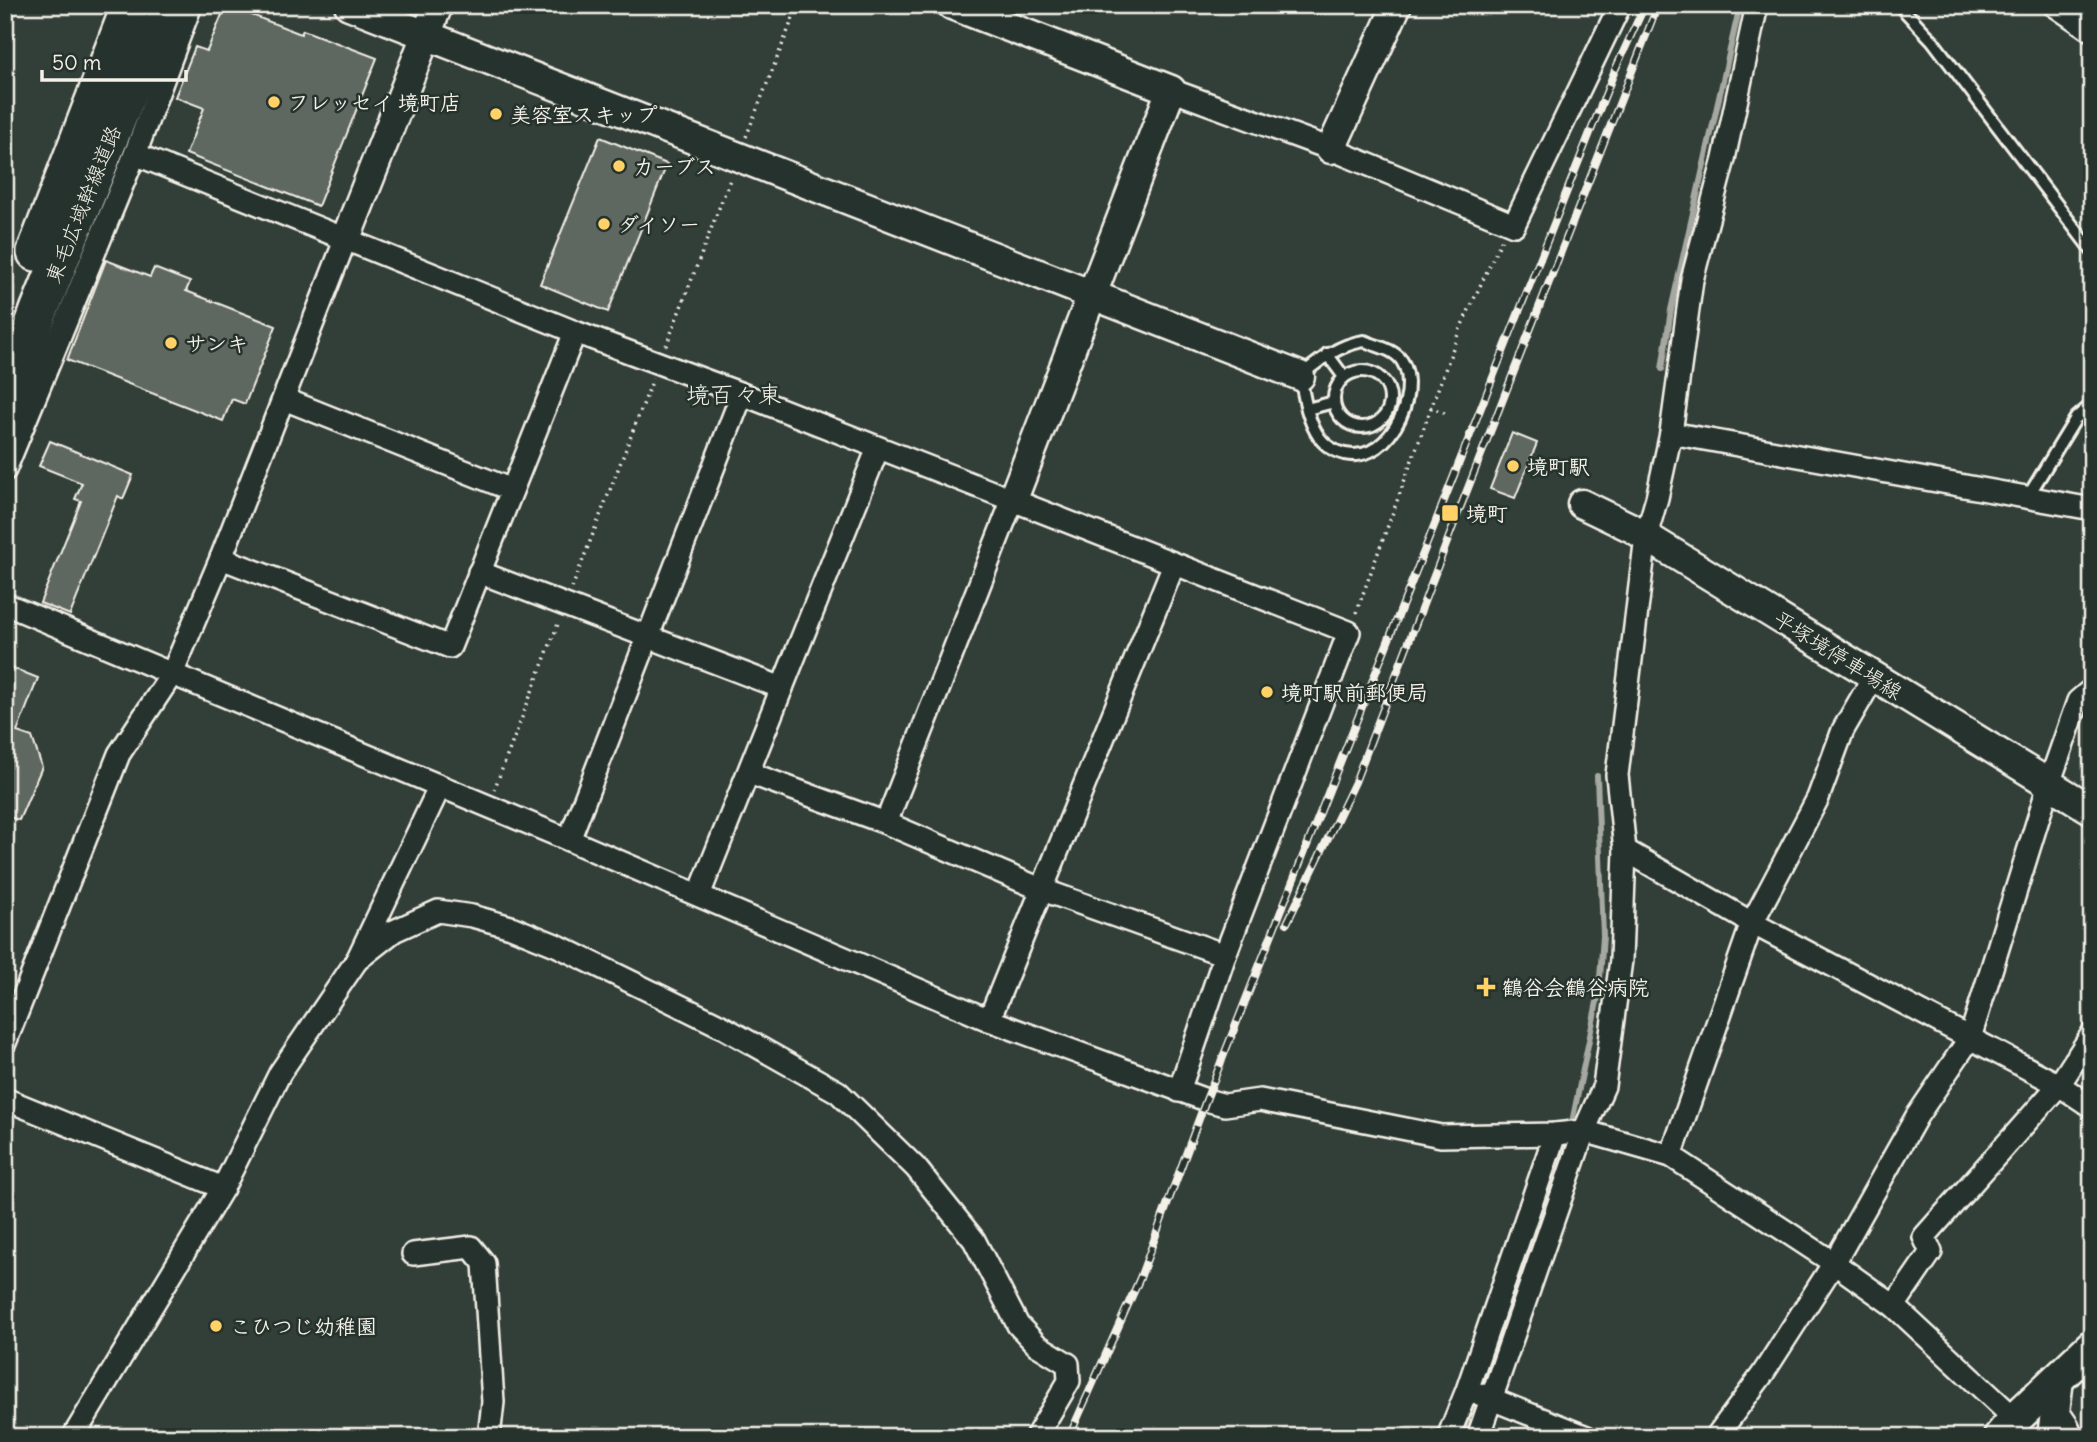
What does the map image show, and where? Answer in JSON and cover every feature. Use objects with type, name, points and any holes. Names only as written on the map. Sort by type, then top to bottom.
[{"type":"highway","name":"東毛広域幹線道路","points":[[5,331],[131,5]]},
{"type":"highway","name":"東毛広域幹線道路","points":[[5,404],[39,311],[163,5]]},
{"type":"main road","points":[[2007,1428],[2057,1393],[2092,1346]]},
{"type":"street","points":[[5,470],[135,154],[191,5]]},
{"type":"street","points":[[349,5],[1300,376]]},
{"type":"street","points":[[5,1043],[119,754],[173,674],[284,400],[438,5]]},
{"type":"street","points":[[1331,149],[1397,5]]},
{"type":"street","points":[[956,6],[1331,149],[1514,225],[1620,5]]},
{"type":"street","points":[[1478,1437],[1584,1131],[1604,1086],[1621,960],[1625,850],[1616,775],[1633,529],[1657,498],[1671,433],[1692,280],[1724,159],[1757,5]]},
{"type":"street","points":[[2064,8],[2092,31]]},
{"type":"street","points":[[135,77],[153,108]]},
{"type":"street","points":[[886,824],[1171,90]]},
{"type":"street","points":[[135,154],[575,331],[1013,499],[1349,632],[1225,955],[1179,1091]]},
{"type":"street","points":[[39,311],[77,299]]},
{"type":"street","points":[[221,558],[450,647],[575,331]]},
{"type":"street","points":[[569,840],[742,394]]},
{"type":"street","points":[[284,400],[512,490]]},
{"type":"street","points":[[1671,433],[2092,509]]},
{"type":"street","points":[[699,895],[878,448]]},
{"type":"street","name":"平塚境停車場線","points":[[1583,504],[1633,529],[2092,810]]},
{"type":"street","points":[[989,1020],[1174,564]]},
{"type":"street","points":[[479,572],[782,688]]},
{"type":"street","points":[[5,604],[569,840],[989,1020],[1179,1091],[1225,1105],[1260,1100],[1441,1136],[1584,1131],[1671,1156],[1834,1263],[1894,1306],[2007,1428]]},
{"type":"street","points":[[1671,1156],[1752,923],[1818,799],[1843,730],[1873,678]]},
{"type":"street","points":[[1716,1437],[1762,1376],[1834,1263],[1917,1116],[1970,1038],[2049,784],[2078,701],[2092,689]]},
{"type":"street","points":[[749,773],[886,824],[1043,890],[1225,955]]},
{"type":"street","points":[[73,1437],[223,1188],[280,1073],[357,960],[440,786]]},
{"type":"street","points":[[1625,850],[1752,923],[2059,1085],[2092,1107]]},
{"type":"street","points":[[357,960],[394,931],[438,911],[511,927],[558,946],[721,1026],[838,1092],[916,1168],[974,1240],[1018,1325],[1037,1345],[1068,1364],[1069,1381],[1036,1437]]},
{"type":"street","points":[[1894,1306],[1931,1252],[1924,1237],[2059,1085],[2092,1034]]},
{"type":"street","points":[[5,1099],[223,1188]]},
{"type":"street","points":[[1448,1437],[1467,1390],[1555,1134]]},
{"type":"street","points":[[413,1254],[471,1247],[484,1263],[493,1402],[489,1437]]},
{"type":"street","points":[[1467,1390],[1491,1397],[1587,1437]]},
{"type":"street","points":[[2052,1437],[2057,1393]]},
{"type":"street","points":[[2057,1393],[2071,1437]]},
{"type":"lane","points":[[1899,5],[1932,40],[2092,251]]},
{"type":"lane","points":[[1364,341],[1389,350],[1401,360],[1407,373],[1402,414],[1390,436],[1375,450],[1361,455],[1345,455],[1326,446],[1318,436],[1307,409],[1300,376],[1327,354],[1351,343],[1364,341]]},
{"type":"lane","points":[[1327,354],[1344,377]]},
{"type":"lane","points":[[1354,371],[1376,373],[1390,390],[1389,408],[1381,421],[1371,426],[1360,428],[1349,425],[1341,418],[1334,402],[1337,386],[1344,377],[1354,371]]},
{"type":"lane","points":[[1307,409],[1334,402]]},
{"type":"lane","points":[[2026,498],[2076,418],[2092,404]]},
{"type":"lane","points":[[1389,408],[1402,414]]},
{"type":"path","points":[[488,806],[797,5]]},
{"type":"path","points":[[1349,632],[1460,329],[1509,224]]},
{"type":"path","points":[[1430,407],[1447,414]]},
{"type":"building","name":"フレッセイ 境町店","points":[[226,5],[301,34],[303,30],[377,58],[318,206],[186,154],[204,108],[175,97],[195,47],[207,51]]},
{"type":"building","name":"ダイソー","points":[[600,137],[667,164],[608,312],[540,284]]},
{"type":"building","name":"サンキ","points":[[106,260],[150,277],[154,268],[190,282],[186,291],[276,326],[245,404],[232,399],[223,421],[67,360]]},
{"type":"building","name":"境町駅","points":[[1512,433],[1537,443],[1515,498],[1490,489]]},
{"type":"building","points":[[50,441],[133,475],[123,499],[118,496],[70,615],[40,603],[81,501],[75,499],[82,483],[39,466]]},
{"type":"building","points":[[10,667],[38,678],[17,732],[32,737],[42,767],[19,820],[5,816],[5,679]]},
{"type":"waterway","points":[[1662,369],[1671,310],[1740,5]]},
{"type":"waterway","points":[[1571,1127],[1599,992],[1603,936],[1597,776]]},
{"type":"waterway","points":[[1465,1437],[1568,1138]]},
{"type":"railway","points":[[1069,1437],[1140,1278],[1206,1100],[1615,70],[1645,5]]},
{"type":"railway","points":[[1287,923],[1355,782],[1658,5]]},
{"type":"place","name":"フレッセイ 境町店","points":[[274,102]]},
{"type":"place","name":"美容室スキップ","points":[[496,114]]},
{"type":"place","name":"カーブス","points":[[619,166]]},
{"type":"place","name":"ダイソー","points":[[604,224]]},
{"type":"place","name":"サンキ","points":[[171,343]]},
{"type":"place","name":"境町駅","points":[[1513,466]]},
{"type":"place","name":"境町","points":[[1450,513]]},
{"type":"place","name":"境町駅前郵便局","points":[[1267,692]]},
{"type":"place","name":"鶴谷会鶴谷病院","points":[[1486,987]]},
{"type":"place","name":"こひつじ幼稚園","points":[[216,1326]]},
{"type":"district","name":"境百々東","points":[[734,394]]}]
